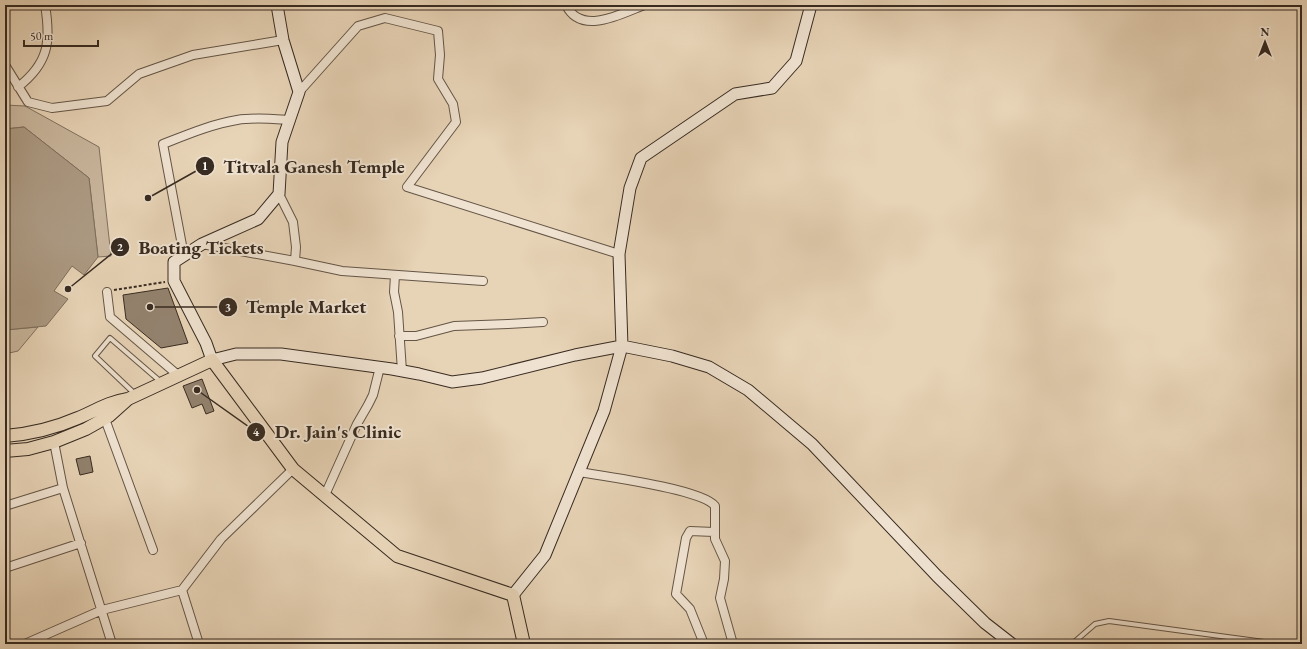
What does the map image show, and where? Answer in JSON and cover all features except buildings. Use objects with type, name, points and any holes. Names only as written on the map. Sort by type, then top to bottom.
[{"type":"main road","points":[[5,436],[43,430],[78,418],[100,407],[132,397],[212,360],[293,469],[397,556],[513,595],[524,644]]},
{"type":"main road","points":[[5,451],[28,449],[54,442],[86,429],[105,419],[132,397]]},
{"type":"street","points":[[18,87],[30,77],[40,63],[47,47],[48,26],[45,5]]},
{"type":"street","points":[[277,5],[283,40],[300,92]]},
{"type":"street","points":[[566,5],[569,12],[578,18],[604,21],[644,5]]},
{"type":"street","points":[[513,595],[545,554],[604,411],[622,346],[619,254],[630,188],[641,158],[735,94],[772,88],[796,61],[811,5]]},
{"type":"street","points":[[295,261],[296,248],[293,222],[279,194],[282,142],[300,92],[358,26],[385,18],[438,31],[440,55],[438,80],[453,104],[456,122],[407,188],[619,254]]},
{"type":"street","points":[[5,66],[28,102],[52,108],[106,101],[139,74],[193,55],[283,40]]},
{"type":"street","points":[[184,256],[163,144],[196,131],[237,120],[261,118],[290,120]]},
{"type":"street","points":[[279,194],[258,219],[202,244],[174,262],[174,281],[206,343],[212,360],[236,354],[281,354],[380,367],[452,382],[482,378],[575,355],[622,346],[672,356],[709,367],[748,390],[812,444],[937,576],[985,623],[1012,644]]},
{"type":"street","points":[[202,244],[342,271],[483,281]]},
{"type":"street","points":[[395,275],[394,292],[398,312],[402,371]]},
{"type":"street","points":[[107,292],[110,317],[179,376]]},
{"type":"street","points":[[399,336],[416,336],[454,326],[543,322]]},
{"type":"street","points":[[325,495],[357,424],[373,395],[380,367]]},
{"type":"street","points":[[105,419],[153,550]]},
{"type":"street","points":[[54,442],[63,488],[112,644]]},
{"type":"street","points":[[25,644],[102,610],[182,590],[221,539],[293,469]]},
{"type":"street","points":[[579,472],[678,490],[707,499],[715,506],[714,539],[725,561],[724,579],[720,598],[733,644]]},
{"type":"street","points":[[5,506],[63,488]]},
{"type":"street","points":[[704,644],[690,609],[676,594],[686,538],[690,531],[714,532]]},
{"type":"street","points":[[5,568],[81,543]]},
{"type":"street","points":[[182,590],[199,644]]},
{"type":"lane","points":[[132,397],[95,356],[110,338],[162,383]]},
{"type":"lane","points":[[1072,644],[1095,624],[1109,621],[1279,644]]},
{"type":"path","points":[[107,292],[174,281]]},
{"type":"shaded area","points":[[5,105],[25,106],[99,147],[111,256],[98,257],[89,178],[24,127],[5,129]]},
{"type":"shaded area","points":[[24,127],[89,178],[98,257],[84,275],[72,266],[54,291],[68,299],[46,326],[5,330],[5,129]]},
{"type":"shaded area","points":[[38,327],[18,351],[5,354],[5,330]]},
{"type":"place","name":"Titvala Ganesh Temple","points":[[148,198]]},
{"type":"place","name":"Boating Tickets","points":[[68,289]]},
{"type":"place","name":"Temple Market","points":[[150,307]]},
{"type":"place","name":"Dr. Jain's Clinic","points":[[197,390]]}]
